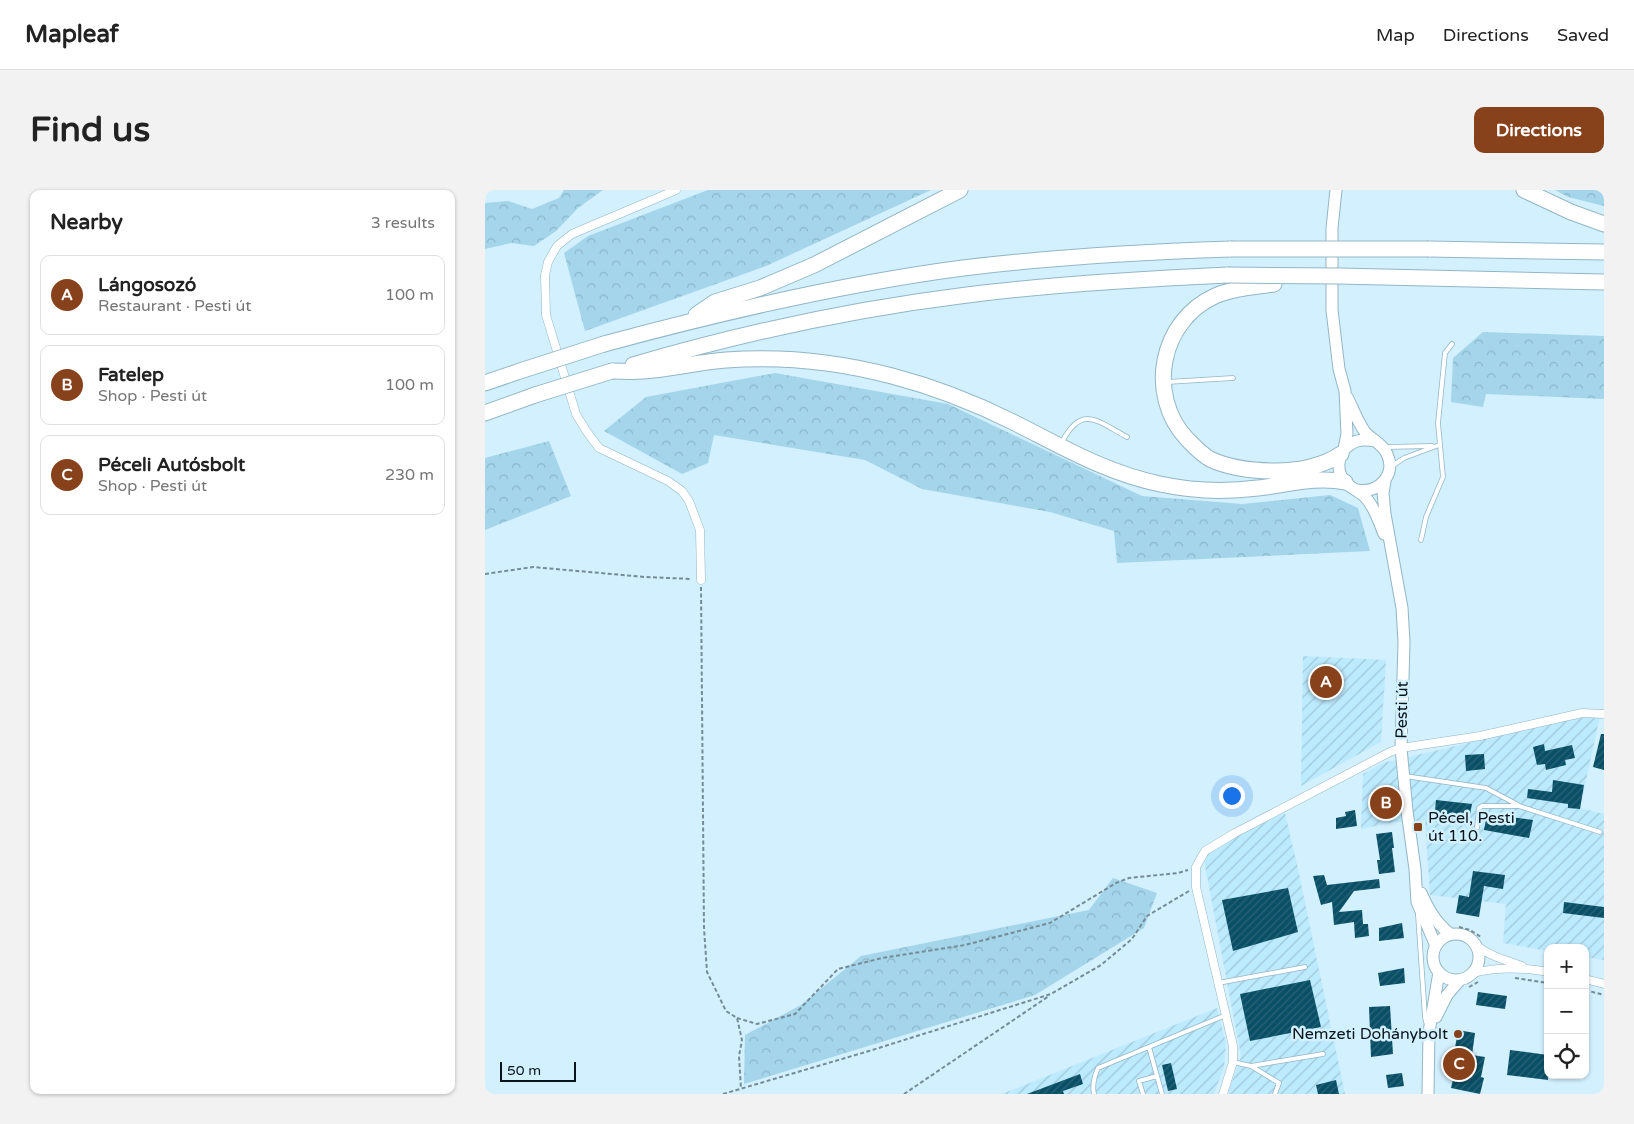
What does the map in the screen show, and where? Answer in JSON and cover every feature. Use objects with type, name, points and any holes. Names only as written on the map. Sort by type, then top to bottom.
[{"type":"highway","points":[[686,322],[715,302],[761,288],[814,265],[960,190]]},
{"type":"highway","points":[[1524,190],[1571,212],[1604,224]]},
{"type":"highway","points":[[485,383],[604,344],[686,322],[797,297],[962,268],[1078,256],[1231,249],[1429,249],[1604,252]]},
{"type":"highway","points":[[485,413],[612,371],[721,341],[790,325],[922,301],[1066,285],[1228,275],[1432,277],[1604,282]]},
{"type":"highway","points":[[1339,276],[1229,291],[1214,296],[1199,305],[1187,315],[1170,340],[1166,353],[1163,382],[1168,409],[1184,436],[1209,458],[1223,464],[1249,470],[1282,471],[1325,463],[1343,452]]},
{"type":"highway","points":[[612,371],[642,372],[725,360],[755,359],[811,362],[846,367],[892,376],[947,393],[1012,421],[1084,459],[1150,482],[1180,488],[1204,490],[1241,490],[1316,480],[1336,480],[1351,486]]},
{"type":"main road","points":[[1336,190],[1332,228],[1332,310],[1339,369],[1345,392],[1347,434],[1339,468],[1351,486],[1371,504],[1391,552]]},
{"type":"main road","points":[[1345,392],[1361,424],[1388,455],[1390,467],[1385,481],[1383,501],[1391,552]]},
{"type":"main road","points":[[1343,452],[1355,441],[1363,440],[1378,444]]},
{"type":"main road","points":[[1351,486],[1372,490],[1385,481]]},
{"type":"main road","name":"Pesti út","points":[[1391,552],[1400,593],[1404,642],[1401,748],[1415,868],[1417,902],[1436,946]]},
{"type":"main road","name":"Pesti út","points":[[1415,868],[1421,892],[1428,909],[1439,926],[1452,930]]},
{"type":"main road","points":[[1429,1032],[1440,1007],[1453,985],[1472,973],[1479,959],[1480,943],[1452,930],[1436,946],[1433,958],[1434,966],[1445,977],[1459,980]]},
{"type":"main road","points":[[1428,1094],[1429,1032],[1439,972]]},
{"type":"street","points":[[676,190],[580,230],[557,246],[548,262],[545,275],[545,315],[576,414],[599,448],[668,481],[682,492],[689,501],[700,530],[701,580]]},
{"type":"street","points":[[1223,1094],[1233,1062],[1233,1046],[1196,887],[1197,867],[1205,851],[1235,833],[1401,748],[1480,736],[1582,713],[1604,714]]},
{"type":"street","points":[[1480,943],[1496,958],[1544,971]]},
{"type":"street","points":[[1472,973],[1494,968],[1533,969]]},
{"type":"street","points":[[1589,980],[1604,984]]},
{"type":"lane","points":[[1421,540],[1426,517],[1443,477],[1438,424],[1445,353],[1451,344]]},
{"type":"lane","points":[[1163,382],[1233,378]]},
{"type":"lane","points":[[1060,446],[1070,427],[1082,419],[1097,421],[1127,437]]},
{"type":"lane","points":[[1378,444],[1434,446]]},
{"type":"lane","points":[[1390,467],[1404,458],[1439,444]]},
{"type":"lane","points":[[1403,775],[1486,788],[1519,806],[1601,832]]},
{"type":"lane","points":[[1477,828],[1479,808],[1482,806],[1519,806]]},
{"type":"lane","points":[[1417,902],[1425,1017],[1429,1032]]},
{"type":"lane","points":[[1219,983],[1305,967]]},
{"type":"lane","points":[[1094,1094],[1094,1077],[1098,1068],[1226,1015]]},
{"type":"lane","points":[[1149,1047],[1162,1094]]},
{"type":"lane","points":[[1251,1066],[1323,1054]]},
{"type":"lane","points":[[1233,1062],[1251,1066],[1279,1083],[1275,1094]]},
{"type":"lane","points":[[1143,1094],[1139,1081],[1157,1076]]},
{"type":"path","points":[[485,574],[533,567],[701,580],[704,928],[707,972],[726,1011],[737,1018],[757,1024],[795,1014],[838,969],[882,958],[965,945],[1050,923],[1115,883],[1129,878],[1178,873],[1197,867]]},
{"type":"path","points":[[904,1094],[1051,994],[1101,965],[1132,939],[1147,916],[1196,887]]},
{"type":"path","points":[[1452,930],[1470,930],[1480,943]]},
{"type":"path","points":[[1532,980],[1544,982]]},
{"type":"path","points":[[1589,991],[1604,995]]},
{"type":"path","points":[[723,1094],[955,1025],[1051,994]]},
{"type":"path","points":[[737,1018],[742,1040],[739,1056],[741,1089]]},
{"type":"shaded area","points":[[1303,656],[1386,660],[1381,742],[1301,786]]},
{"type":"shaded area","points":[[1600,716],[1580,808],[1604,814],[1604,960],[1589,958],[1589,944],[1544,944],[1544,950],[1503,943],[1506,904],[1430,895],[1425,821],[1395,822],[1361,829],[1363,774],[1383,763],[1571,719]]},
{"type":"shaded area","points":[[1285,813],[1345,1094],[1228,1094],[1241,1056],[1202,850]]},
{"type":"shaded area","points":[[1217,1008],[1226,1043],[1224,1067],[1214,1094],[1002,1094]]},
{"type":"green space","points":[[564,190],[603,190],[578,208],[556,231],[534,246],[511,243],[485,249],[485,203],[508,201],[532,209],[559,198]]},
{"type":"green space","points":[[708,190],[931,190],[766,266],[585,331],[564,253],[588,236]]},
{"type":"green space","points":[[1555,190],[1604,190],[1604,206],[1568,197]]},
{"type":"green space","points":[[1483,332],[1604,336],[1604,399],[1486,394],[1483,407],[1451,402],[1453,358]]},
{"type":"green space","points":[[775,373],[948,404],[1142,496],[1242,504],[1330,495],[1358,508],[1370,551],[1117,563],[1114,531],[1050,512],[922,489],[865,460],[714,435],[708,463],[682,474],[604,431],[646,397]]},
{"type":"green space","points":[[549,441],[571,496],[485,530],[485,458]]},
{"type":"green space","points":[[1113,878],[1157,893],[1144,928],[1035,995],[744,1084],[745,1035],[801,1005],[861,956],[1089,910]]},
{"type":"building","points":[[1320,671],[1332,672],[1331,694],[1318,693]]},
{"type":"building","points":[[1601,734],[1604,734],[1604,770],[1593,767]]},
{"type":"building","points":[[1544,744],[1545,751],[1572,745],[1575,758],[1565,760],[1566,765],[1546,770],[1545,764],[1537,765],[1533,747]]},
{"type":"building","points":[[1484,754],[1485,769],[1466,771],[1465,755]]},
{"type":"building","points":[[1553,780],[1584,785],[1580,809],[1568,808],[1568,804],[1527,798],[1528,789],[1552,792]]},
{"type":"building","points":[[1436,800],[1472,804],[1468,825],[1434,821]]},
{"type":"building","points":[[1355,810],[1357,826],[1336,829],[1336,818],[1346,816],[1345,812]]},
{"type":"building","points":[[1487,814],[1533,820],[1529,838],[1484,830]]},
{"type":"building","points":[[1392,832],[1395,872],[1379,874],[1377,860],[1380,860],[1376,834]]},
{"type":"building","points":[[1473,871],[1505,875],[1503,889],[1484,886],[1479,917],[1456,913],[1459,895],[1469,897]]},
{"type":"building","points":[[1324,875],[1327,885],[1379,879],[1380,888],[1354,891],[1339,912],[1362,910],[1363,924],[1368,924],[1369,936],[1355,938],[1354,922],[1334,925],[1332,902],[1321,905],[1313,876]]},
{"type":"building","points":[[1288,888],[1298,932],[1233,951],[1222,900]]},
{"type":"building","points":[[1564,902],[1604,907],[1604,918],[1563,913]]},
{"type":"building","points":[[1402,923],[1404,938],[1379,941],[1379,928]]},
{"type":"building","points":[[1404,968],[1405,983],[1380,986],[1378,973]]},
{"type":"building","points":[[1310,980],[1321,1027],[1250,1041],[1240,994]]},
{"type":"building","points":[[1478,992],[1507,996],[1505,1009],[1476,1005]]},
{"type":"building","points":[[1390,1006],[1393,1054],[1371,1057],[1369,1007]]},
{"type":"building","points":[[1458,1030],[1475,1033],[1472,1055],[1485,1057],[1481,1077],[1484,1078],[1480,1094],[1451,1088],[1456,1066],[1452,1066]]},
{"type":"building","points":[[1510,1050],[1544,1054],[1544,1079],[1548,1080],[1507,1075]]},
{"type":"building","points":[[1171,1063],[1177,1089],[1168,1091],[1162,1065]]},
{"type":"building","points":[[1402,1073],[1404,1086],[1388,1088],[1386,1075]]},
{"type":"building","points":[[1080,1074],[1083,1084],[1063,1091],[1064,1094],[1027,1094]]},
{"type":"building","points":[[1336,1080],[1339,1094],[1318,1094],[1316,1085]]},
{"type":"place","name":"Lángosozó","points":[[1326,682]]},
{"type":"place","name":"Fatelep","points":[[1386,803]]},
{"type":"place","name":"Pécel, Pesti út 110.","points":[[1418,827]]},
{"type":"place","name":"Nemzeti Dohánybolt","points":[[1458,1034]]},
{"type":"place","name":"Péceli Autósbolt","points":[[1459,1064]]}]
